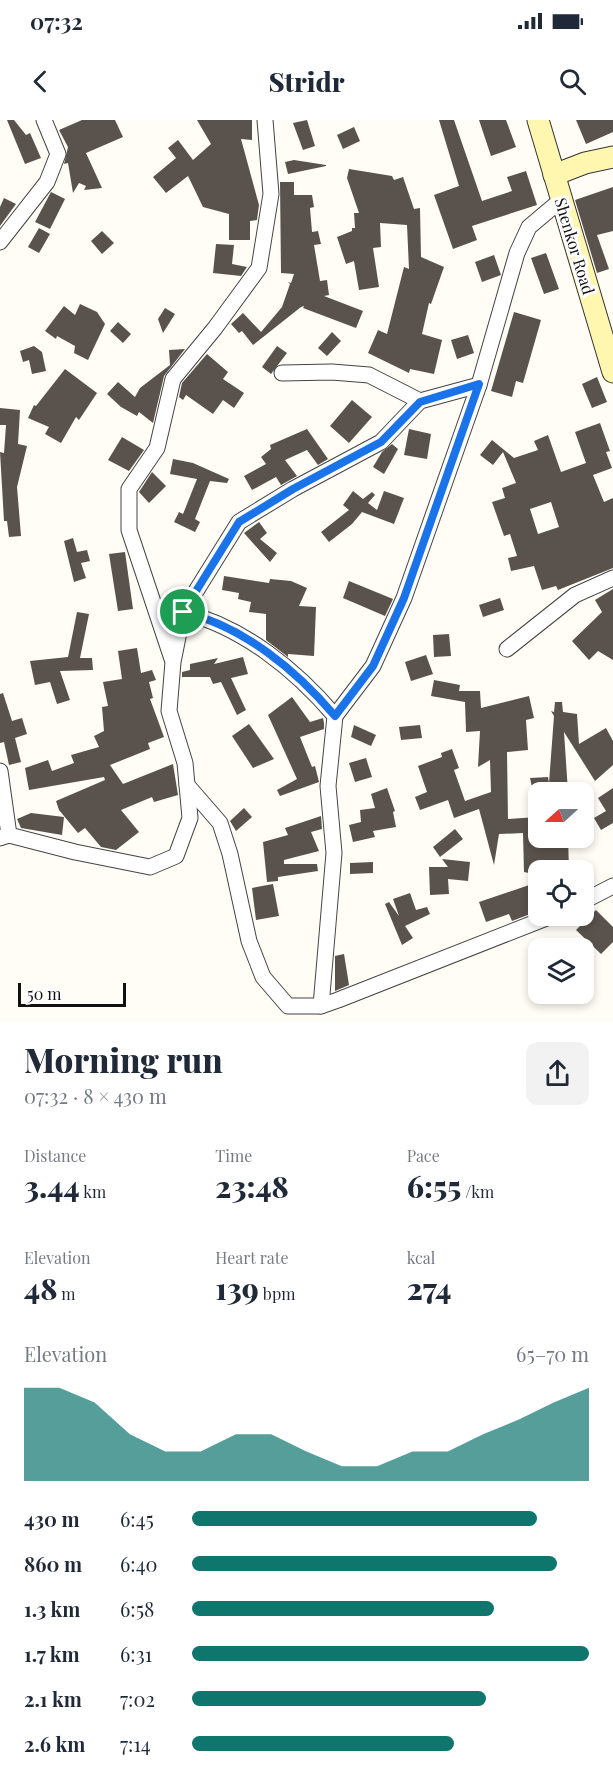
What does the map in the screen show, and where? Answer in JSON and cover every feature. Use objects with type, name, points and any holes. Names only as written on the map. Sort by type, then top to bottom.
[{"type":"main road","name":"Shenkor Road","points":[[538,120],[613,372]]},
{"type":"main road","points":[[554,174],[613,157]]},
{"type":"street","points":[[0,242],[47,182],[58,154],[44,120]]},
{"type":"street","points":[[173,662],[129,530],[129,489],[157,448],[173,378],[215,328],[259,268],[271,194],[267,121]]},
{"type":"street","points":[[321,1006],[334,853],[328,786],[335,716],[373,666],[404,598],[479,384],[517,253],[529,227],[561,200]]},
{"type":"street","points":[[282,373],[332,372],[369,375],[420,402]]},
{"type":"street","points":[[0,771],[4,836],[150,867],[176,856],[190,818],[185,763],[169,711],[173,662],[183,612],[239,522],[293,489],[381,442],[420,402],[479,384]]},
{"type":"street","points":[[507,649],[575,595],[613,578]]},
{"type":"street","points":[[183,612],[238,633],[308,683],[335,716]]},
{"type":"street","points":[[187,784],[220,823],[230,854],[249,941],[263,977],[288,1006],[321,1006],[528,925]]},
{"type":"street","points":[[594,896],[613,886]]},
{"type":"building","points":[[7,120],[14,120],[26,135],[30,133],[41,158],[25,164]]},
{"type":"building","points":[[82,120],[115,120],[123,137],[86,153],[102,188],[84,190],[86,186],[79,183],[73,193],[68,163],[64,164],[68,147],[59,130]]},
{"type":"building","points":[[197,120],[252,120],[252,140],[241,139],[259,205],[257,220],[250,221],[250,240],[229,240],[229,214],[203,207],[188,176],[166,193],[153,177],[176,158],[168,148],[178,140],[193,160],[211,144]]},
{"type":"building","points":[[307,120],[315,146],[303,150],[293,123]]},
{"type":"building","points":[[439,120],[454,120],[482,201],[512,191],[507,177],[526,171],[537,205],[472,226],[477,240],[453,249],[434,195],[459,186]]},
{"type":"building","points":[[479,120],[506,120],[516,147],[491,156]]},
{"type":"building","points":[[576,120],[613,120],[613,132],[586,144]]},
{"type":"building","points":[[354,127],[360,141],[343,149],[337,135]]},
{"type":"building","points":[[294,160],[326,166],[288,174],[285,162]]},
{"type":"building","points":[[349,169],[392,176],[394,180],[403,177],[414,209],[420,208],[421,257],[444,267],[431,304],[429,303],[422,334],[442,340],[434,374],[410,369],[409,373],[368,353],[378,330],[387,334],[404,267],[409,269],[407,225],[380,223],[381,247],[373,248],[379,287],[359,290],[354,261],[346,264],[337,237],[355,228],[354,213],[359,213],[347,178]]},
{"type":"building","points":[[280,182],[294,182],[294,195],[312,195],[314,207],[310,208],[312,232],[318,231],[321,244],[314,245],[320,281],[327,280],[329,295],[324,296],[363,311],[356,328],[303,308],[304,306],[253,345],[242,331],[239,333],[231,324],[243,313],[261,332],[282,307],[290,284],[288,282],[291,283],[294,274],[281,273]]},
{"type":"building","points":[[613,187],[613,231],[597,235],[609,269],[597,273],[575,200]]},
{"type":"building","points":[[51,192],[65,199],[50,229],[35,222]]},
{"type":"building","points":[[4,198],[16,204],[0,226],[0,207]]},
{"type":"building","points":[[39,228],[50,234],[39,253],[28,247]]},
{"type":"building","points":[[102,231],[114,243],[102,254],[91,241]]},
{"type":"building","points":[[216,244],[234,245],[232,264],[247,267],[241,276],[213,273]]},
{"type":"building","points":[[546,253],[559,289],[544,294],[531,258]]},
{"type":"building","points":[[494,255],[501,275],[482,282],[475,262]]},
{"type":"building","points":[[80,304],[97,312],[105,324],[88,360],[74,353],[75,346],[57,336],[56,339],[45,331],[64,306],[75,315]]},
{"type":"building","points":[[165,308],[175,314],[163,333],[158,319]]},
{"type":"building","points":[[514,312],[541,320],[523,383],[516,381],[512,397],[491,391]]},
{"type":"building","points":[[118,322],[131,334],[123,343],[110,331]]},
{"type":"building","points":[[332,332],[341,341],[327,356],[318,348]]},
{"type":"building","points":[[468,335],[474,353],[457,359],[451,340]]},
{"type":"building","points":[[34,346],[42,352],[46,371],[32,374],[29,360],[23,362],[20,351]]},
{"type":"building","points":[[277,346],[287,353],[271,374],[262,367]]},
{"type":"building","points":[[185,349],[164,376],[153,423],[139,412],[137,416],[121,407],[107,394],[118,382],[135,397],[140,388],[170,365],[169,350]]},
{"type":"building","points":[[207,354],[228,372],[223,379],[244,393],[234,408],[223,400],[213,414],[186,395],[183,400],[179,397],[182,383]]},
{"type":"building","points":[[65,369],[97,393],[79,420],[76,417],[61,443],[45,434],[49,427],[28,418],[34,405],[36,406]]},
{"type":"building","points":[[597,377],[607,402],[592,408],[582,384]]},
{"type":"building","points":[[352,400],[372,417],[349,443],[330,426]]},
{"type":"building","points":[[0,408],[20,410],[18,444],[27,446],[17,487],[21,536],[9,537],[7,521],[4,521],[0,452],[4,453],[6,425],[0,425]]},
{"type":"building","points":[[600,423],[610,451],[606,452],[612,468],[593,475],[604,502],[613,498],[613,568],[558,590],[556,586],[542,590],[534,566],[511,571],[508,558],[517,556],[510,534],[504,536],[492,502],[505,498],[502,488],[516,483],[503,452],[493,465],[480,455],[492,440],[514,458],[538,450],[534,441],[548,435],[561,472],[586,463],[575,432]],"holes":[[[551,502],[559,527],[538,534],[530,509]]]},
{"type":"building","points":[[307,429],[328,459],[318,465],[307,450],[285,460],[297,476],[281,485],[276,477],[252,490],[244,476],[266,464],[261,457],[271,449],[270,445]]},
{"type":"building","points":[[409,429],[431,434],[427,459],[404,455]]},
{"type":"building","points":[[122,437],[144,450],[129,471],[108,460]]},
{"type":"building","points":[[392,444],[398,449],[384,474],[373,467],[382,452]]},
{"type":"building","points":[[173,459],[193,463],[229,479],[227,483],[210,481],[195,519],[200,522],[195,532],[174,522],[179,512],[183,514],[197,479],[170,474]]},
{"type":"building","points":[[152,472],[166,486],[149,503],[139,492]]},
{"type":"building","points":[[353,491],[363,499],[372,492],[375,495],[368,503],[377,510],[384,491],[404,498],[394,524],[362,512],[352,524],[329,542],[321,532],[349,510],[343,505]]},
{"type":"building","points":[[259,522],[267,533],[260,539],[277,553],[270,562],[244,533]]},
{"type":"building","points":[[73,538],[77,552],[87,550],[90,561],[81,563],[86,578],[74,582],[64,541]]},
{"type":"building","points":[[125,552],[133,609],[118,611],[109,554]]},
{"type":"building","points":[[224,576],[269,583],[270,579],[291,581],[307,588],[299,606],[316,607],[314,656],[288,654],[288,657],[266,640],[266,614],[249,612],[251,602],[238,599],[239,593],[222,590]]},
{"type":"building","points":[[349,581],[393,599],[385,616],[343,598]]},
{"type":"building","points":[[613,589],[613,660],[598,651],[589,660],[572,641],[602,612],[595,600]]},
{"type":"building","points":[[500,598],[504,610],[483,617],[479,605]]},
{"type":"building","points":[[77,612],[89,614],[80,658],[92,658],[93,670],[60,671],[70,700],[57,704],[50,682],[35,685],[30,661],[68,657]]},
{"type":"building","points":[[449,634],[451,656],[434,657],[433,635]]},
{"type":"building","points":[[137,648],[141,673],[152,670],[156,680],[149,682],[153,698],[150,699],[164,737],[148,743],[150,749],[110,765],[123,784],[173,764],[178,795],[154,802],[152,797],[121,810],[139,832],[116,850],[101,847],[85,828],[78,833],[59,810],[56,801],[105,780],[104,777],[29,790],[25,768],[48,760],[52,771],[74,763],[71,755],[99,747],[94,736],[104,731],[102,707],[108,706],[103,682],[122,679],[118,651]]},
{"type":"building","points":[[426,655],[433,674],[411,681],[405,662]]},
{"type":"building","points":[[243,657],[248,674],[231,678],[246,710],[237,715],[221,682],[213,684],[210,677],[182,677],[182,672],[190,670],[190,664],[218,658],[214,664]]},
{"type":"building","points":[[434,680],[460,685],[459,691],[480,691],[481,708],[529,696],[534,718],[526,720],[528,750],[507,752],[508,819],[528,818],[528,848],[568,848],[569,860],[528,860],[528,873],[524,872],[523,833],[499,834],[494,865],[479,809],[454,818],[448,800],[420,810],[415,797],[427,792],[418,766],[442,757],[441,753],[452,749],[459,768],[454,770],[465,801],[491,792],[490,760],[478,767],[480,731],[466,732],[465,702],[431,696]]},
{"type":"building","points":[[3,693],[12,721],[22,718],[27,734],[15,738],[21,762],[9,765],[4,742],[0,743],[0,694]]},
{"type":"building","points":[[292,697],[310,722],[323,718],[324,729],[300,737],[312,767],[315,766],[319,782],[280,796],[277,790],[297,779],[268,715]]},
{"type":"building","points":[[555,702],[562,702],[563,712],[577,714],[579,744],[606,728],[613,741],[613,765],[595,781],[564,732],[567,782],[549,782],[554,716],[551,711],[554,712]]},
{"type":"building","points":[[249,724],[274,759],[253,768],[232,736]]},
{"type":"building","points":[[354,725],[376,735],[371,746],[351,737]]},
{"type":"building","points":[[420,725],[422,738],[401,740],[399,727]]},
{"type":"building","points":[[366,758],[372,777],[355,782],[349,763]]},
{"type":"building","points":[[548,777],[549,782],[531,782],[530,778]]},
{"type":"building","points":[[387,788],[395,811],[393,812],[396,827],[373,831],[375,837],[353,842],[349,825],[361,822],[360,810],[375,808],[371,794]]},
{"type":"building","points":[[613,788],[613,823],[601,830],[594,818],[606,811],[598,798]]},
{"type":"building","points":[[244,808],[252,817],[236,831],[230,821]]},
{"type":"building","points":[[31,813],[64,817],[62,835],[21,828],[17,819]]},
{"type":"building","points":[[321,816],[322,829],[311,832],[319,851],[284,860],[284,864],[317,864],[318,871],[278,877],[278,881],[267,882],[263,842],[288,835],[285,828]]},
{"type":"building","points":[[455,829],[463,839],[440,857],[433,847]]},
{"type":"building","points":[[442,859],[470,862],[468,881],[448,879],[449,894],[430,895],[429,867],[448,867]]},
{"type":"building","points":[[373,862],[373,873],[350,874],[350,863]]},
{"type":"building","points":[[273,884],[279,916],[256,920],[252,888]]},
{"type":"building","points":[[528,885],[528,915],[512,921],[509,914],[486,922],[479,902]]},
{"type":"building","points":[[410,893],[416,910],[427,907],[430,914],[405,926],[413,938],[402,945],[385,904],[389,902],[399,916],[393,899]]},
{"type":"building","points":[[596,910],[613,927],[613,942],[601,954],[594,947],[594,938],[584,938],[576,930],[580,926],[594,926]]},
{"type":"building","points":[[344,954],[349,985],[335,991],[335,956]]},
{"type":"route","points":[[479,384],[404,598],[373,666],[335,716],[308,683],[238,633],[183,612],[239,522],[293,489],[381,442],[420,402],[479,384]]}]
